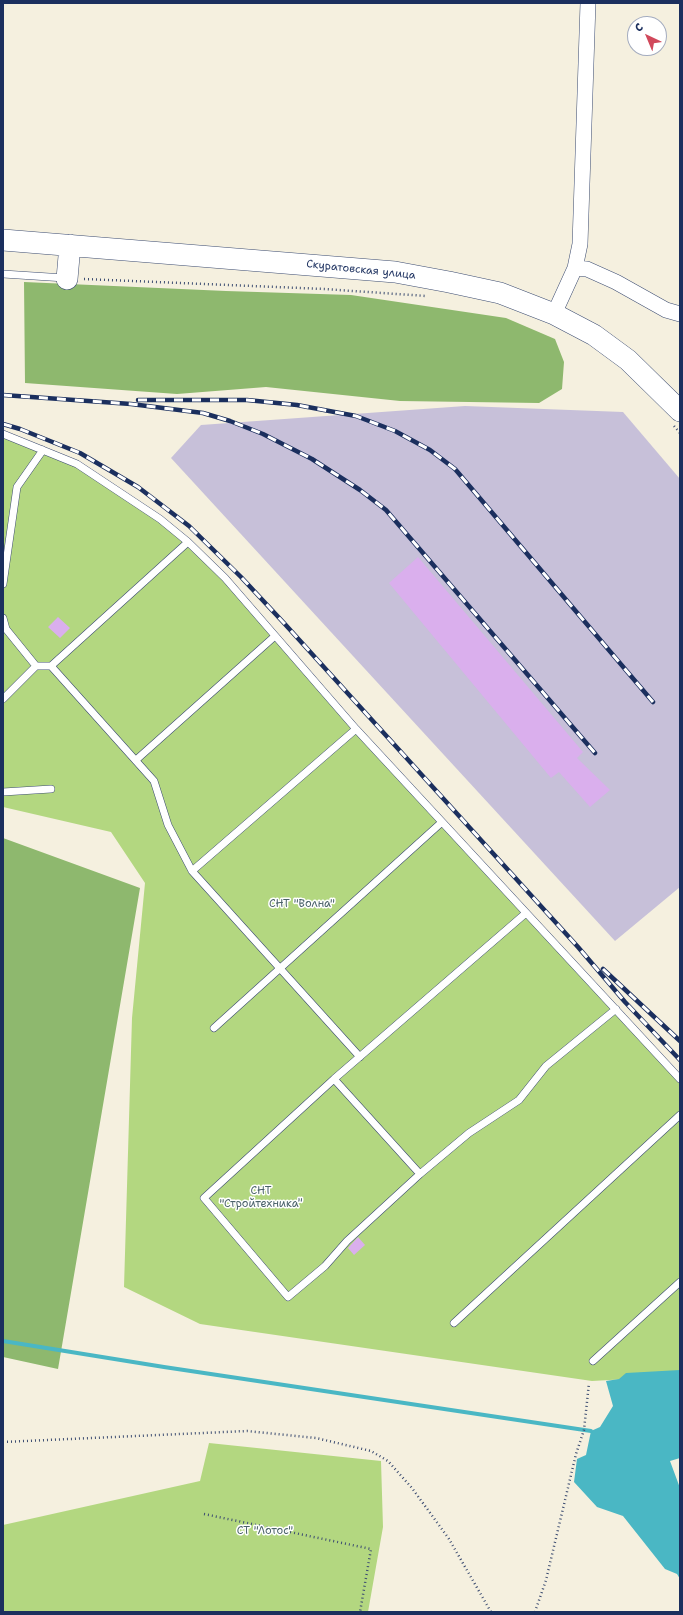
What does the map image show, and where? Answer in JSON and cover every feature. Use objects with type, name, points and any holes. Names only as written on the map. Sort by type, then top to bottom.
[{"type":"street","points":[[554,314],[575,268],[580,244],[588,3]]},
{"type":"street","name":"Скуратовская улица","points":[[3,240],[395,272],[500,293],[554,314],[594,335],[628,360],[674,416]]},
{"type":"street","points":[[67,279],[70,245]]},
{"type":"street","points":[[575,268],[587,269],[616,282],[666,310],[680,314]]},
{"type":"lane","points":[[3,274],[67,279]]},
{"type":"lane","points":[[3,434],[77,464],[160,519],[188,542],[225,578],[356,728],[680,1079]]},
{"type":"lane","points":[[3,584],[17,487],[43,450]]},
{"type":"lane","points":[[3,699],[36,666],[50,666],[188,542]]},
{"type":"lane","points":[[3,618],[6,629],[36,666]]},
{"type":"lane","points":[[136,760],[275,636]]},
{"type":"lane","points":[[50,666],[154,781],[168,825],[192,871],[360,1057]]},
{"type":"lane","points":[[192,871],[356,728]]},
{"type":"lane","points":[[3,792],[51,789]]},
{"type":"lane","points":[[214,1028],[442,822]]},
{"type":"lane","points":[[526,913],[334,1080],[204,1198],[288,1297],[325,1266],[347,1241],[420,1174],[469,1133],[519,1100],[546,1066],[616,1009]]},
{"type":"lane","points":[[334,1080],[420,1174]]},
{"type":"lane","points":[[454,1323],[680,1116]]},
{"type":"lane","points":[[593,1361],[680,1282]]},
{"type":"path","points":[[67,279],[324,289],[429,296]]},
{"type":"path","points":[[674,416],[680,433]]},
{"type":"path","points":[[535,1612],[546,1580],[576,1454],[584,1430],[589,1384]]},
{"type":"path","points":[[3,1442],[247,1431],[316,1438],[371,1451],[388,1461],[412,1488],[449,1539],[491,1612]]},
{"type":"path","points":[[204,1514],[371,1549],[360,1612]]},
{"type":"shaded area","points":[[465,406],[623,412],[680,479],[680,887],[615,941],[171,458],[201,425]]},
{"type":"green space","points":[[24,282],[351,295],[506,318],[555,339],[564,362],[562,389],[539,403],[400,401],[266,387],[177,394],[25,383]]},
{"type":"green space","points":[[3,434],[77,464],[188,542],[680,1079],[680,1376],[592,1381],[200,1324],[124,1287],[132,1018],[145,883],[111,832],[3,807]]},
{"type":"green space","points":[[3,838],[140,888],[58,1369],[3,1357]]},
{"type":"green space","name":"СТ \"Лотос\"","points":[[209,1443],[381,1461],[383,1527],[368,1612],[3,1612],[3,1525],[200,1481]]},
{"type":"water","points":[[680,1370],[680,1458],[670,1461],[680,1488],[680,1579],[677,1574],[665,1569],[623,1516],[597,1507],[574,1482],[577,1459],[586,1455],[591,1431],[600,1427],[613,1406],[606,1381],[619,1379],[626,1373]]},
{"type":"building","points":[[418,557],[583,752],[577,758],[610,790],[590,807],[559,772],[551,778],[389,583]]},
{"type":"building","points":[[58,617],[70,628],[60,638],[48,627]]},
{"type":"building","points":[[358,1237],[365,1245],[354,1255],[348,1248]]},
{"type":"waterway","points":[[3,1341],[164,1367],[591,1431]]},
{"type":"railway","points":[[3,395],[131,404],[203,413],[230,421],[263,434],[312,459],[360,490],[386,510],[595,753]]},
{"type":"railway","points":[[138,400],[247,400],[297,405],[356,416],[395,431],[430,450],[455,469],[653,702]]},
{"type":"railway","points":[[3,424],[20,429],[80,453],[138,487],[189,526],[241,577],[283,622],[578,947],[625,1002],[680,1060]]},
{"type":"railway","points":[[603,969],[680,1041]]},
{"type":"park label","name":"СНТ \"Волна\"","points":[[302,904]]},
{"type":"park label","name":"СНТ \"Стройтехника\"","points":[[261,1197]]}]
